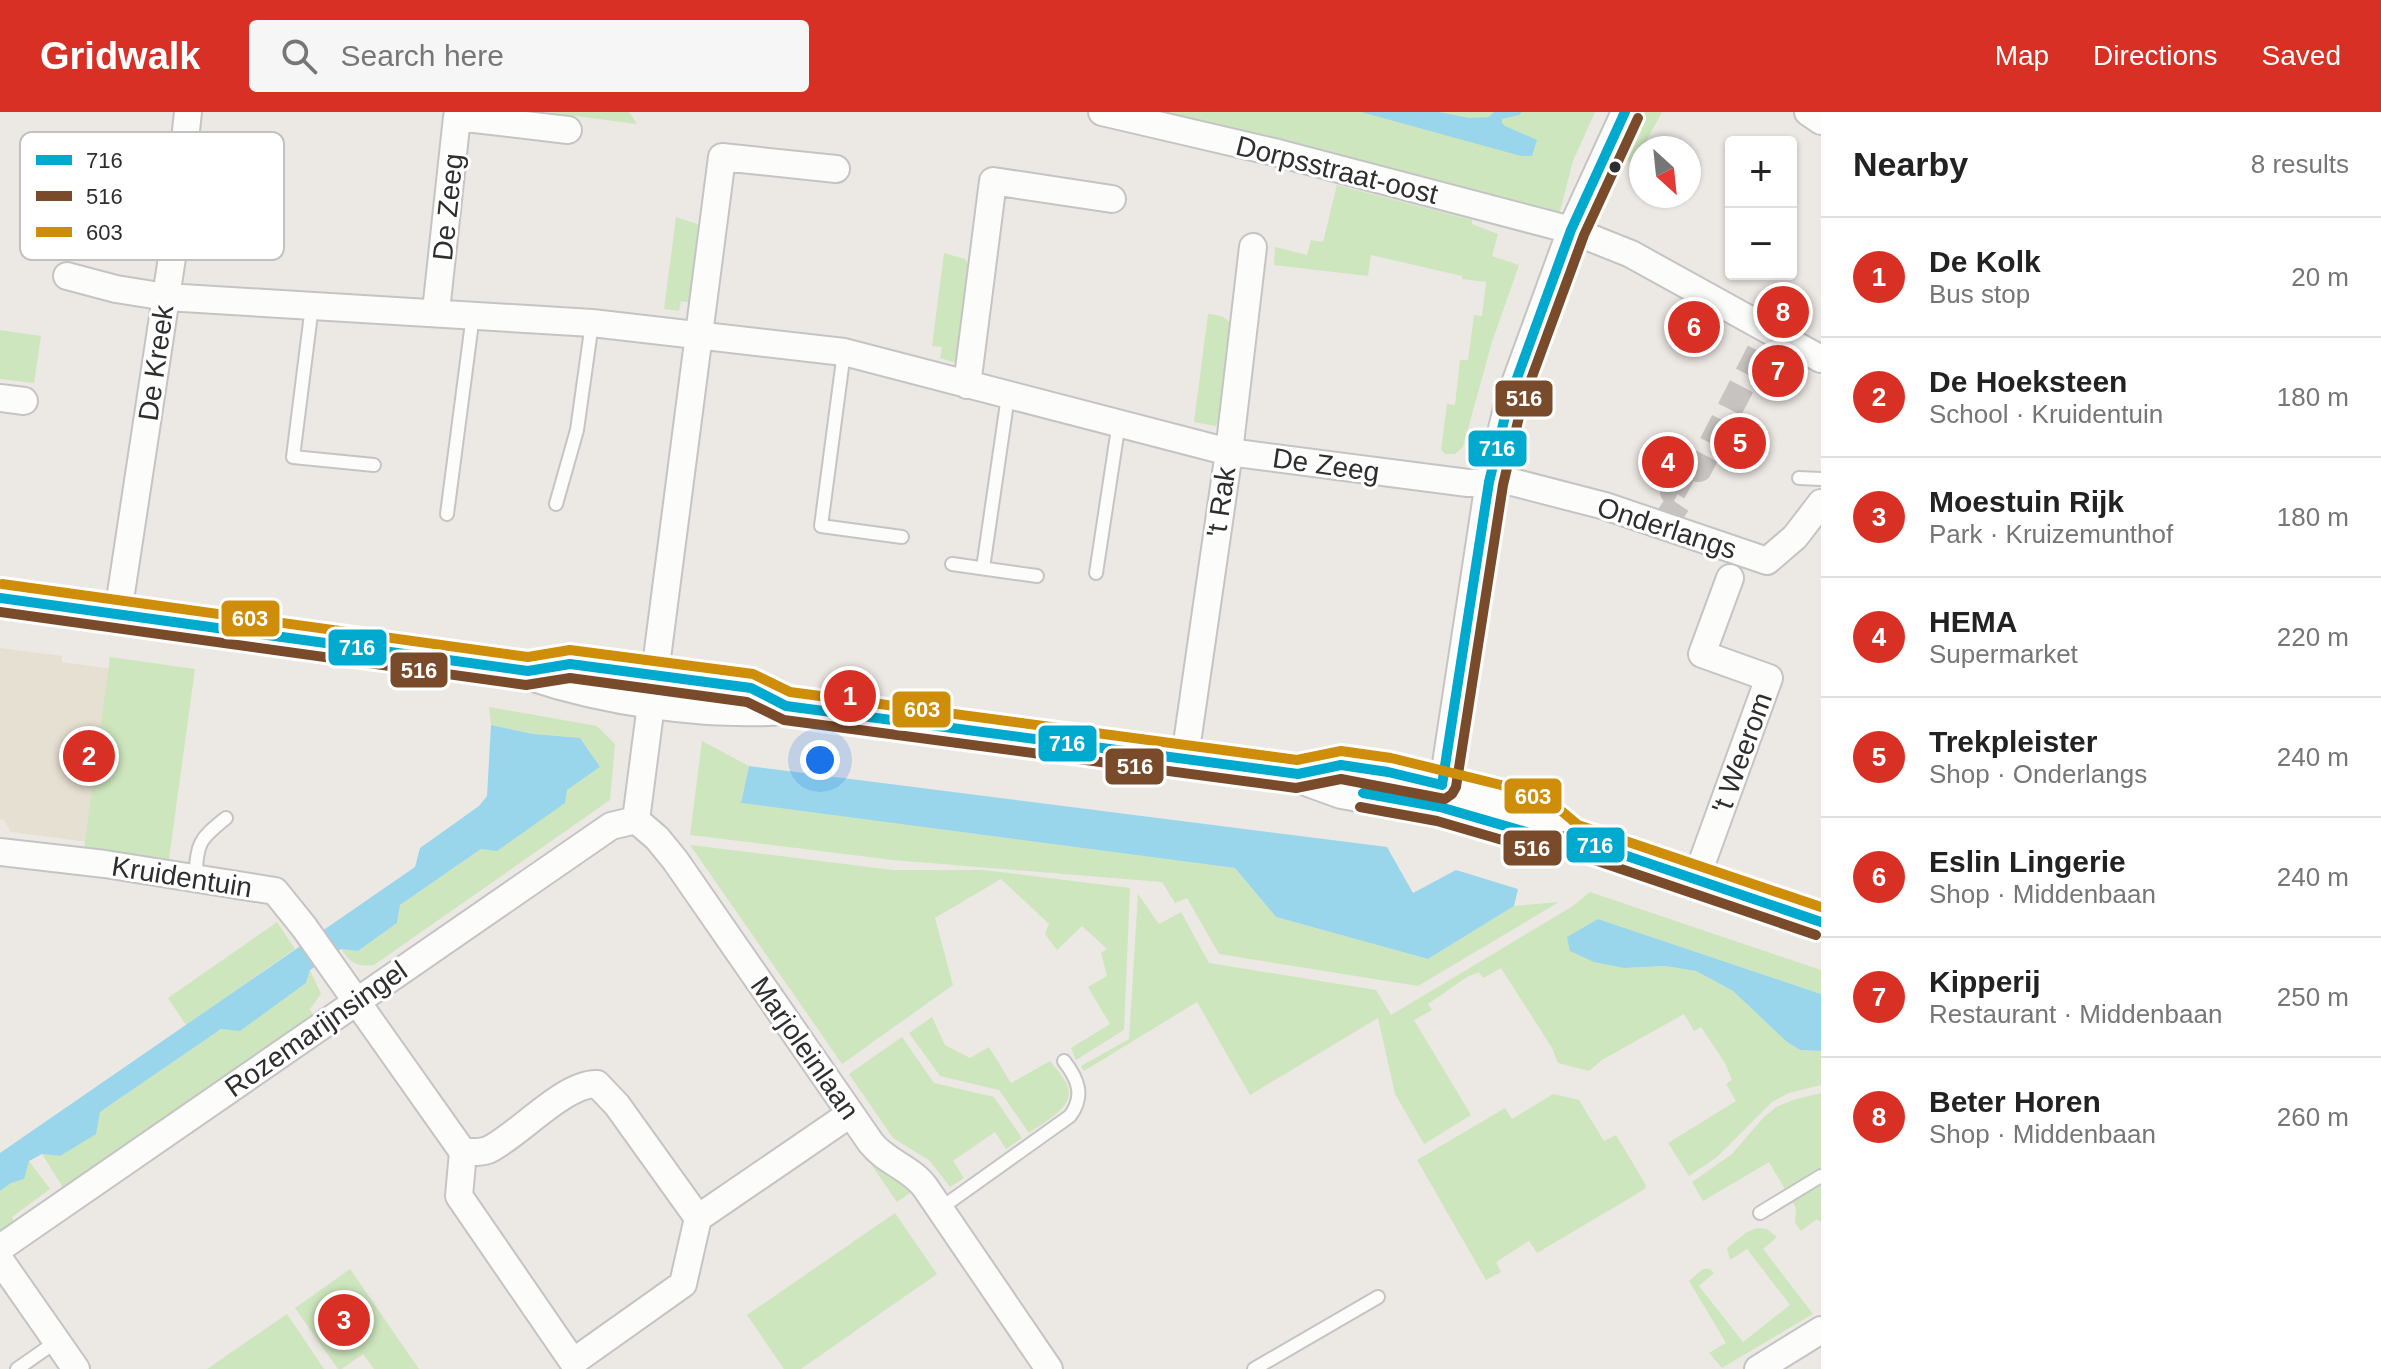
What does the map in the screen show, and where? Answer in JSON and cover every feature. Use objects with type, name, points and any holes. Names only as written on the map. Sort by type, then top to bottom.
[{"type":"street","name":"De Kreek","points":[[186,132],[188,112]]},
{"type":"street","name":"Dorpsstraat-oost","points":[[1102,112],[1278,153],[1571,230],[1631,254],[1821,359]]},
{"type":"street","points":[[1441,796],[1489,482],[1509,400],[1571,230],[1625,112]]},
{"type":"street","points":[[1808,112],[1821,121]]},
{"type":"street","name":"De Zeeg","points":[[436,311],[457,117],[568,130]]},
{"type":"street","points":[[636,820],[722,157],[836,169]]},
{"type":"street","points":[[967,385],[993,181],[1112,199]]},
{"type":"street","name":"'t Rak","points":[[1185,757],[1229,452],[1253,247]]},
{"type":"street","name":"De Kreek","points":[[118,613],[170,260]]},
{"type":"street","name":"De Zeeg","points":[[67,276],[116,289],[166,297],[436,311],[592,323],[844,352],[1229,452],[1468,483],[1489,482]]},
{"type":"street","name":"Onderlangs","points":[[1489,482],[1512,482],[1703,531],[1767,561],[1795,537],[1821,503]]},
{"type":"street","name":"'t Weerom","points":[[1696,879],[1769,678],[1702,654],[1730,578]]},
{"type":"street","points":[[0,598],[528,671],[575,687],[654,687],[743,709],[786,706],[1298,774],[1342,790],[1441,796],[1533,834],[1571,837],[1821,922]]},
{"type":"street","name":"Rozemarijnsingel","points":[[0,1248],[611,826],[636,820]]},
{"type":"street","name":"Marjoleinlaan","points":[[636,820],[657,838],[675,860],[877,1150],[918,1178],[941,1208],[1049,1369]]},
{"type":"street","name":"Kruidentuin","points":[[0,852],[275,891],[304,927],[463,1152]]},
{"type":"street","points":[[698,1218],[617,1105],[597,1084],[583,1086],[561,1098],[486,1150],[463,1152],[459,1196],[573,1362],[683,1284],[698,1218],[850,1114]]},
{"type":"street","points":[[0,1260],[76,1369]]},
{"type":"street","points":[[1758,1369],[1821,1330]]},
{"type":"lane","points":[[312,306],[293,457],[374,465]]},
{"type":"lane","points":[[447,514],[473,315]]},
{"type":"lane","points":[[556,504],[577,430],[592,323]]},
{"type":"lane","points":[[844,352],[821,526],[902,537]]},
{"type":"lane","points":[[983,568],[1008,396]]},
{"type":"lane","points":[[1096,573],[1119,422]]},
{"type":"lane","points":[[1799,478],[1821,479]]},
{"type":"lane","points":[[952,564],[1037,576]]},
{"type":"lane","points":[[195,879],[198,846],[206,833],[226,818]]},
{"type":"lane","points":[[941,1208],[1070,1116],[1078,1101],[1079,1090],[1064,1061]]},
{"type":"lane","points":[[1760,1213],[1821,1176]]},
{"type":"lane","points":[[1254,1369],[1378,1297]]},
{"type":"lane","points":[[17,1369],[57,1341]]},
{"type":"shaded area","points":[[0,648],[62,656],[62,662],[182,679],[167,852],[11,832],[3,819],[0,820]]},
{"type":"green space","points":[[545,112],[629,112],[637,124]]},
{"type":"green space","points":[[1149,112],[1595,112],[1573,161],[1559,215]]},
{"type":"green space","points":[[1640,112],[1662,112],[1649,136],[1629,136]]},
{"type":"green space","points":[[1629,137],[1629,162],[1620,157]]},
{"type":"green space","points":[[1337,185],[1472,220],[1472,224],[1498,234],[1492,256],[1519,265],[1492,342],[1463,447],[1455,454],[1445,454],[1441,450],[1447,404],[1455,405],[1460,360],[1468,360],[1474,315],[1482,316],[1486,282],[1462,279],[1462,276],[1371,255],[1368,276],[1274,265],[1275,247],[1307,255],[1311,240],[1323,242]]},
{"type":"green space","points":[[676,217],[697,224],[702,233],[696,304],[681,301],[679,311],[664,309]]},
{"type":"green space","points":[[944,253],[965,259],[970,268],[961,354],[956,363],[940,358],[942,347],[932,346]]},
{"type":"green space","points":[[1208,314],[1223,317],[1234,328],[1220,422],[1215,426],[1194,422]]},
{"type":"green space","points":[[0,330],[41,336],[34,383],[0,379]]},
{"type":"green space","points":[[110,657],[195,669],[169,859],[84,848]]},
{"type":"green space","points":[[489,707],[597,726],[615,744],[610,800],[374,965],[354,963],[341,949],[358,951],[397,923],[400,905],[600,767],[533,734],[491,725]]},
{"type":"green space","points":[[702,741],[749,766],[741,803],[1235,868],[1276,917],[1428,959],[1514,906],[1559,902],[1418,986],[1219,954],[1187,898],[1175,903],[1162,882],[893,860],[690,835]]},
{"type":"green space","points":[[690,845],[893,870],[983,870],[1130,888],[1124,1030],[1076,1060],[1071,1048],[1110,1024],[1088,987],[1107,976],[1101,953],[1107,949],[1082,926],[1057,950],[1045,934],[1049,924],[1001,879],[935,918],[953,985],[842,1064]]},
{"type":"green space","points":[[1590,892],[1821,970],[1821,994],[1598,919],[1624,968],[1665,966],[1696,971],[1733,991],[1787,1042],[1800,1050],[1821,1051],[1821,1085],[1789,1093],[1772,1102],[1717,1157],[1689,1176],[1668,1143],[1736,1101],[1726,1084],[1732,1080],[1725,1063],[1701,1027],[1694,1031],[1684,1014],[1602,1060],[1589,1071],[1558,1063],[1552,1048],[1501,968],[1483,978],[1479,972],[1467,977],[1428,1004],[1432,1010],[1414,1020],[1471,1115],[1424,1144],[1395,1094],[1378,1018],[1250,1095],[1197,1002],[1084,1071],[1081,1066],[1129,1039],[1138,894],[1159,924],[1181,912],[1209,963],[1376,990],[1391,1015],[1573,906]]},
{"type":"green space","points":[[277,922],[295,949],[186,1025],[168,998]]},
{"type":"green space","points":[[310,970],[321,994],[310,1009],[313,1016],[64,1189],[42,1154],[60,1156],[100,1112],[221,1029],[240,1030],[306,983]]},
{"type":"green space","points":[[932,1017],[945,1045],[970,1058],[989,1047],[1011,1083],[1050,1061],[1068,1087],[1067,1102],[1029,1133],[999,1090],[940,1076],[909,1033]]},
{"type":"green space","points":[[902,1037],[934,1083],[994,1097],[1022,1138],[1006,1149],[995,1132],[953,1161],[964,1178],[950,1187],[930,1161],[893,1138],[849,1074]]},
{"type":"green space","points":[[1821,1093],[1821,1223],[1817,1219],[1801,1231],[1795,1223],[1796,1208],[1769,1162],[1703,1201],[1692,1182],[1732,1154],[1776,1107]]},
{"type":"green space","points":[[1553,1094],[1579,1100],[1604,1141],[1616,1135],[1646,1185],[1645,1189],[1537,1253],[1529,1241],[1496,1262],[1501,1272],[1486,1280],[1417,1160],[1505,1108],[1512,1119]]},
{"type":"green space","points":[[866,1157],[913,1191],[897,1202]]},
{"type":"green space","points":[[29,1161],[50,1189],[12,1217],[15,1224],[0,1234],[0,1191]]},
{"type":"green space","points":[[895,1213],[937,1274],[801,1369],[784,1369],[747,1315]]},
{"type":"green space","points":[[1757,1228],[1767,1229],[1777,1237],[1763,1249],[1813,1314],[1722,1368],[1709,1353],[1726,1343],[1689,1281],[1703,1269],[1714,1273],[1699,1286],[1743,1342],[1790,1305],[1747,1249],[1730,1260],[1727,1248]]},
{"type":"green space","points":[[350,1269],[419,1369],[374,1369],[363,1354],[338,1369],[295,1308]]},
{"type":"green space","points":[[287,1314],[324,1369],[207,1369]]},
{"type":"water","points":[[1361,112],[1439,112],[1469,118],[1489,117],[1494,112],[1522,112],[1502,119],[1502,123],[1537,140],[1532,156],[1521,156]]},
{"type":"water","points":[[491,725],[533,734],[580,738],[600,767],[567,790],[565,803],[497,851],[481,849],[400,905],[397,923],[358,951],[341,949],[310,970],[306,983],[240,1031],[221,1029],[100,1112],[96,1134],[60,1156],[42,1154],[29,1161],[24,1179],[0,1191],[0,1153],[415,867],[420,848],[479,806],[487,796]]},
{"type":"water","points":[[749,766],[1387,847],[1413,893],[1456,870],[1518,889],[1514,906],[1428,959],[1276,917],[1235,868],[741,803]]},
{"type":"water","points":[[1598,919],[1821,994],[1821,1051],[1800,1050],[1787,1042],[1733,991],[1696,971],[1665,966],[1624,968],[1594,962],[1570,951],[1567,937]]},
{"type":"tunnel","points":[[1663,525],[1682,497],[1673,492],[1689,463],[1699,469],[1770,331]]},
{"type":"transit line","name":"716","points":[[0,598],[528,671],[570,664],[751,688],[786,706],[1298,774],[1341,765],[1442,785],[1489,482],[1509,400],[1571,230],[1625,112]]},
{"type":"transit line","name":"516","points":[[0,612],[526,685],[570,678],[747,702],[784,720],[1296,788],[1341,779],[1445,799],[1456,787],[1503,485],[1522,404],[1584,235],[1638,118]]},
{"type":"transit line","name":"603","points":[[2,584],[528,657],[570,650],[753,674],[790,692],[1297,760],[1341,751],[1391,758],[1501,785],[1552,803],[1578,825],[1821,907]]},
{"type":"transit line","name":"716","points":[[1363,793],[1440,807],[1533,834],[1571,837],[1821,922]]},
{"type":"transit line","name":"516","points":[[1360,807],[1437,821],[1530,848],[1568,851],[1816,935]]},
{"type":"place","name":"Beter Horen","points":[[1783,312]]},
{"type":"place","name":"Eslin Lingerie","points":[[1694,327]]},
{"type":"place","name":"Kipperij","points":[[1778,371]]},
{"type":"place","name":"Trekpleister","points":[[1740,443]]},
{"type":"place","name":"HEMA","points":[[1668,462]]},
{"type":"place","name":"De Kolk","points":[[850,696]]},
{"type":"place","name":"De Hoeksteen","points":[[89,756]]},
{"type":"place","name":"Moestuin Rijk","points":[[344,1320]]}]
